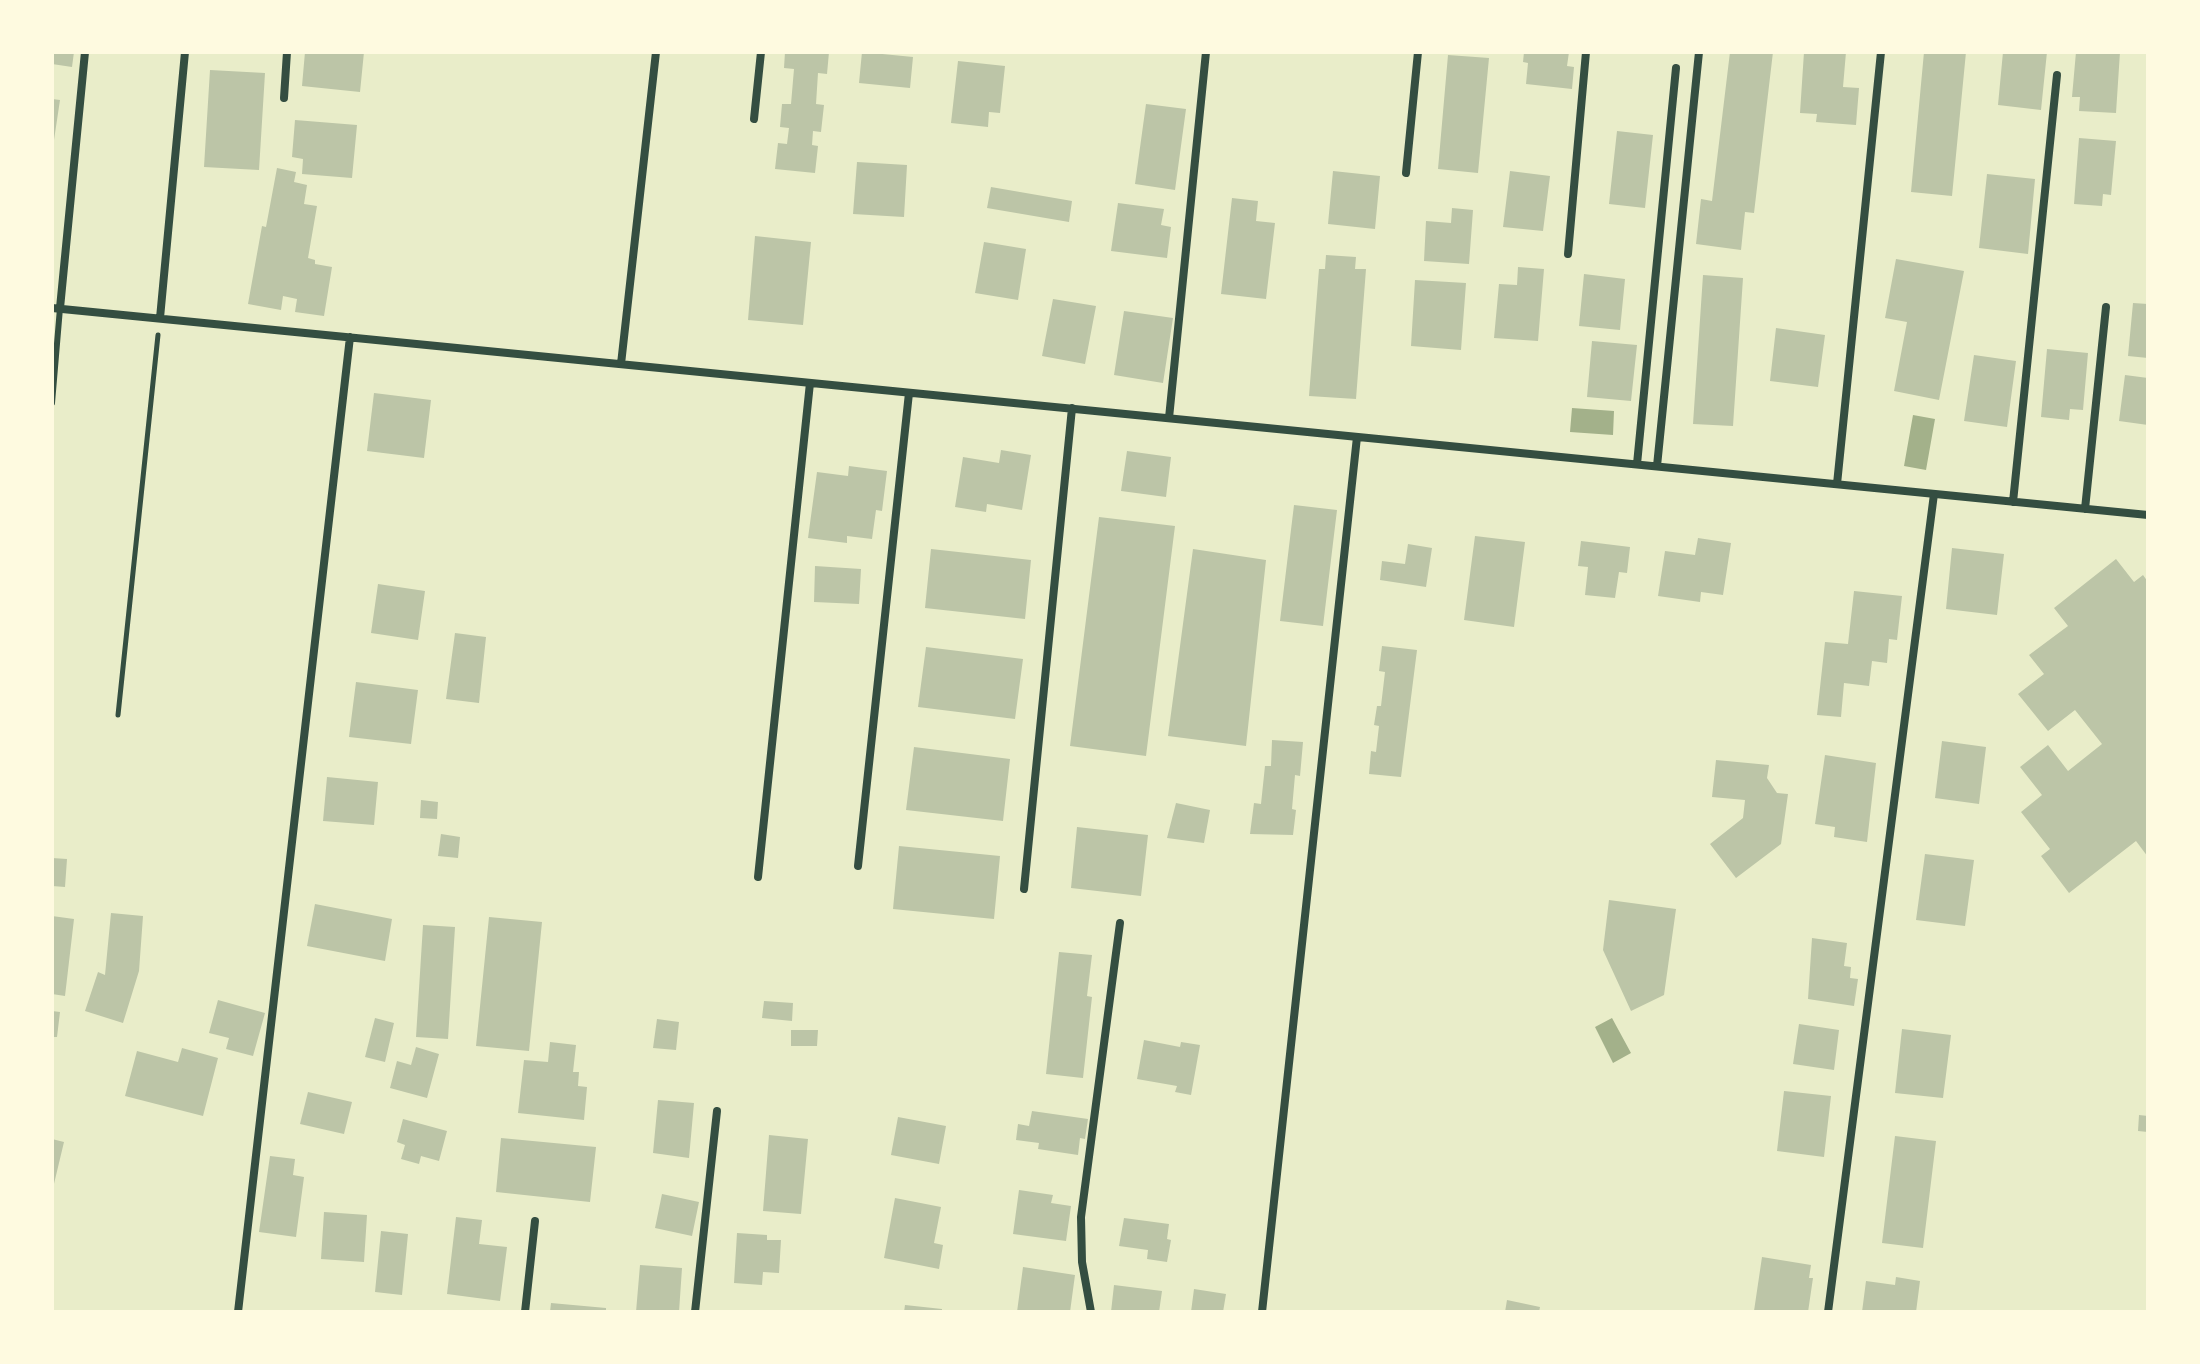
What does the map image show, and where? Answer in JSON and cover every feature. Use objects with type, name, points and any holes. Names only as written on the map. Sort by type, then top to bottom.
[{"type":"street","points":[[85,52],[56,308],[2148,515]]},
{"type":"street","points":[[160,318],[185,52]]},
{"type":"street","points":[[284,98],[287,52]]},
{"type":"street","points":[[621,364],[656,52]]},
{"type":"street","points":[[754,119],[761,52]]},
{"type":"street","points":[[1169,418],[1206,52]]},
{"type":"street","points":[[1406,173],[1418,52]]},
{"type":"street","points":[[1568,254],[1586,52]]},
{"type":"street","points":[[1657,466],[1699,52]]},
{"type":"street","points":[[1837,484],[1881,52]]},
{"type":"street","points":[[1637,464],[1676,68]]},
{"type":"street","points":[[2013,502],[2057,75]]},
{"type":"street","points":[[2085,509],[2106,307]]},
{"type":"street","points":[[238,1312],[350,337]]},
{"type":"street","points":[[758,877],[810,383]]},
{"type":"street","points":[[858,866],[909,393]]},
{"type":"street","points":[[1024,889],[1072,408]]},
{"type":"street","points":[[1262,1312],[1357,437]]},
{"type":"street","points":[[1828,1312],[1934,494]]},
{"type":"street","points":[[1091,1312],[1082,1262],[1082,1201],[1120,923]]},
{"type":"street","points":[[695,1312],[717,1111]]},
{"type":"street","points":[[525,1312],[535,1221]]},
{"type":"lane","points":[[52,403],[56,308]]},
{"type":"path","points":[[118,715],[160,318]]},
{"type":"shaded area","points":[[1572,408],[1614,411],[1613,435],[1570,432]]},
{"type":"shaded area","points":[[1913,415],[1935,419],[1926,470],[1904,466]]},
{"type":"shaded area","points":[[1612,1018],[1631,1053],[1613,1063],[1595,1027]]},
{"type":"building","points":[[52,52],[74,52],[72,67],[52,64]]},
{"type":"building","points":[[305,52],[364,52],[360,92],[302,86]]},
{"type":"building","points":[[785,52],[829,52],[827,74],[818,73],[816,104],[824,105],[821,132],[813,131],[812,145],[818,146],[815,173],[775,169],[778,143],[787,144],[789,128],[780,127],[782,104],[791,104],[794,69],[784,68]]},
{"type":"building","points":[[862,52],[913,57],[910,88],[859,83]]},
{"type":"building","points":[[1524,52],[1569,52],[1567,66],[1574,67],[1572,89],[1526,84],[1528,63],[1523,62]]},
{"type":"building","points":[[1730,52],[1773,52],[1754,213],[1745,212],[1741,250],[1696,244],[1701,199],[1712,201]]},
{"type":"building","points":[[1804,52],[1846,52],[1843,87],[1859,88],[1856,125],[1816,122],[1817,114],[1800,113]]},
{"type":"building","points":[[1924,52],[1966,52],[1952,196],[1911,192]]},
{"type":"building","points":[[2003,52],[2047,52],[2041,110],[1998,105]]},
{"type":"building","points":[[2076,52],[2120,52],[2116,113],[2079,111],[2080,97],[2072,97]]},
{"type":"building","points":[[1448,55],[1489,58],[1478,173],[1438,169]]},
{"type":"building","points":[[958,61],[1005,66],[1000,113],[989,112],[988,127],[951,123]]},
{"type":"building","points":[[210,70],[265,73],[259,170],[204,167]]},
{"type":"building","points":[[52,99],[60,100],[54,140],[52,140]]},
{"type":"building","points":[[1146,104],[1186,109],[1175,190],[1135,184]]},
{"type":"building","points":[[295,120],[357,125],[352,178],[302,174],[303,159],[292,157]]},
{"type":"building","points":[[1617,131],[1653,135],[1645,208],[1609,204]]},
{"type":"building","points":[[2079,138],[2116,141],[2111,195],[2103,194],[2102,206],[2074,204]]},
{"type":"building","points":[[857,162],[907,165],[904,217],[853,214]]},
{"type":"building","points":[[277,168],[296,172],[294,182],[307,185],[304,204],[317,206],[308,258],[315,260],[315,264],[332,267],[324,316],[295,312],[297,299],[283,296],[281,310],[248,304],[262,226],[266,227]]},
{"type":"building","points":[[1333,171],[1380,176],[1375,229],[1328,224]]},
{"type":"building","points":[[1510,171],[1550,176],[1543,231],[1503,227]]},
{"type":"building","points":[[1987,174],[2035,179],[2028,254],[1979,248]]},
{"type":"building","points":[[991,187],[1072,201],[1069,222],[987,208]]},
{"type":"building","points":[[1232,198],[1258,201],[1256,221],[1275,223],[1266,299],[1221,294]]},
{"type":"building","points":[[1118,203],[1164,209],[1161,225],[1171,227],[1167,258],[1111,251]]},
{"type":"building","points":[[1452,208],[1473,210],[1469,264],[1424,261],[1426,221],[1451,223]]},
{"type":"building","points":[[755,236],[811,242],[803,325],[748,320]]},
{"type":"building","points":[[984,242],[1026,249],[1018,300],[975,293]]},
{"type":"building","points":[[1326,255],[1356,257],[1355,269],[1366,269],[1356,399],[1309,396],[1319,269],[1325,269]]},
{"type":"building","points":[[1896,259],[1964,271],[1939,400],[1894,391],[1907,322],[1885,318]]},
{"type":"building","points":[[1518,267],[1544,269],[1538,341],[1494,338],[1499,284],[1517,285]]},
{"type":"building","points":[[1584,274],[1625,279],[1620,330],[1579,326]]},
{"type":"building","points":[[1703,275],[1743,278],[1733,426],[1693,424]]},
{"type":"building","points":[[1415,280],[1466,283],[1461,350],[1411,346]]},
{"type":"building","points":[[1053,299],[1096,306],[1085,364],[1042,356]]},
{"type":"building","points":[[2133,303],[2148,304],[2148,358],[2128,356]]},
{"type":"building","points":[[1124,311],[1173,318],[1163,383],[1114,375]]},
{"type":"building","points":[[1776,328],[1825,335],[1818,387],[1770,381]]},
{"type":"building","points":[[1592,341],[1637,345],[1631,401],[1587,397]]},
{"type":"building","points":[[2047,349],[2088,353],[2083,410],[2070,409],[2069,420],[2041,417]]},
{"type":"building","points":[[1974,355],[2016,361],[2007,427],[1964,421]]},
{"type":"building","points":[[2125,375],[2148,378],[2148,425],[2119,421]]},
{"type":"building","points":[[374,393],[431,400],[424,458],[367,451]]},
{"type":"building","points":[[1001,450],[1031,455],[1022,510],[987,504],[986,512],[955,507],[963,457],[999,463]]},
{"type":"building","points":[[1127,451],[1171,457],[1166,497],[1121,491]]},
{"type":"building","points":[[849,466],[887,471],[882,511],[876,510],[872,539],[847,536],[847,543],[808,538],[817,472],[848,476]]},
{"type":"building","points":[[1294,505],[1337,510],[1323,626],[1280,621]]},
{"type":"building","points":[[1099,517],[1175,526],[1146,756],[1070,746]]},
{"type":"building","points":[[1475,536],[1525,542],[1514,627],[1464,620]]},
{"type":"building","points":[[1698,538],[1731,543],[1723,595],[1701,592],[1700,602],[1658,596],[1665,551],[1695,555]]},
{"type":"building","points":[[1581,541],[1630,547],[1627,573],[1619,572],[1615,598],[1585,595],[1588,567],[1578,566]]},
{"type":"building","points":[[1408,544],[1432,548],[1426,587],[1380,580],[1382,561],[1405,564]]},
{"type":"building","points":[[1952,548],[2004,554],[1997,615],[1946,609]]},
{"type":"building","points":[[931,549],[1031,560],[1025,619],[925,608]]},
{"type":"building","points":[[1193,549],[1266,560],[1246,746],[1168,736]]},
{"type":"building","points":[[2116,559],[2134,582],[2143,575],[2148,582],[2148,857],[2136,841],[2069,893],[2041,856],[2050,849],[2021,812],[2042,795],[2020,767],[2048,745],[2068,771],[2102,744],[2075,710],[2048,731],[2018,694],[2044,674],[2029,655],[2068,626],[2054,608]]},
{"type":"building","points":[[815,566],[861,569],[859,604],[814,602]]},
{"type":"building","points":[[378,584],[425,591],[418,640],[371,633]]},
{"type":"building","points":[[1854,591],[1902,596],[1897,640],[1889,639],[1887,663],[1872,661],[1869,686],[1844,683],[1841,717],[1817,715],[1825,642],[1848,644]]},
{"type":"building","points":[[455,633],[486,637],[479,703],[446,699]]},
{"type":"building","points":[[1382,646],[1417,650],[1401,777],[1369,774],[1371,751],[1376,752],[1379,726],[1374,725],[1377,706],[1381,706],[1385,672],[1379,671]]},
{"type":"building","points":[[926,647],[1023,659],[1015,719],[918,707]]},
{"type":"building","points":[[356,682],[418,690],[411,744],[349,737]]},
{"type":"building","points":[[1272,740],[1303,742],[1300,776],[1295,775],[1293,835],[1250,834],[1254,803],[1261,804],[1265,766],[1271,766]]},
{"type":"building","points":[[1942,741],[1986,747],[1979,804],[1935,798]]},
{"type":"building","points":[[914,747],[1010,759],[1003,821],[906,810]]},
{"type":"building","points":[[1825,755],[1876,763],[1867,842],[1834,837],[1835,827],[1815,824]]},
{"type":"building","points":[[1716,760],[1769,765],[1767,778],[1777,793],[1788,794],[1781,844],[1736,878],[1710,844],[1743,818],[1745,800],[1712,797]]},
{"type":"building","points":[[327,777],[378,782],[374,825],[323,821]]},
{"type":"building","points":[[421,800],[438,802],[437,819],[420,818]]},
{"type":"building","points":[[1176,803],[1210,810],[1204,843],[1167,838]]},
{"type":"building","points":[[1077,827],[1148,835],[1141,896],[1071,888]]},
{"type":"building","points":[[441,834],[460,837],[458,858],[438,856]]},
{"type":"building","points":[[899,846],[1000,856],[994,919],[893,909]]},
{"type":"building","points":[[1925,854],[1974,860],[1965,926],[1916,920]]},
{"type":"building","points":[[52,858],[67,859],[65,887],[52,886]]},
{"type":"building","points":[[1609,900],[1676,909],[1664,995],[1631,1011],[1603,950]]},
{"type":"building","points":[[315,904],[392,919],[385,961],[307,946]]},
{"type":"building","points":[[111,913],[143,916],[139,971],[123,1023],[85,1011],[98,972],[105,975]]},
{"type":"building","points":[[52,916],[74,919],[65,996],[52,994]]},
{"type":"building","points":[[489,917],[542,922],[529,1051],[476,1046]]},
{"type":"building","points":[[423,925],[455,927],[448,1039],[416,1037]]},
{"type":"building","points":[[1812,938],[1847,943],[1844,966],[1851,967],[1850,978],[1858,979],[1854,1006],[1808,999]]},
{"type":"building","points":[[1059,952],[1092,955],[1087,996],[1092,997],[1083,1078],[1046,1074]]},
{"type":"building","points":[[218,1000],[265,1013],[253,1056],[226,1049],[229,1038],[209,1033]]},
{"type":"building","points":[[764,1001],[793,1003],[792,1021],[762,1018]]},
{"type":"building","points":[[52,1011],[60,1012],[57,1037],[52,1037]]},
{"type":"building","points":[[375,1018],[394,1023],[385,1062],[365,1057]]},
{"type":"building","points":[[657,1019],[679,1022],[676,1050],[653,1048]]},
{"type":"building","points":[[1799,1024],[1839,1030],[1834,1070],[1793,1064]]},
{"type":"building","points":[[1902,1029],[1951,1035],[1943,1098],[1895,1093]]},
{"type":"building","points":[[791,1030],[818,1030],[817,1046],[791,1046]]},
{"type":"building","points":[[1144,1040],[1180,1047],[1181,1042],[1200,1045],[1191,1095],[1175,1092],[1177,1086],[1137,1079]]},
{"type":"building","points":[[550,1042],[576,1045],[573,1072],[579,1072],[578,1086],[587,1087],[584,1120],[518,1113],[524,1060],[548,1062]]},
{"type":"building","points":[[416,1047],[439,1054],[427,1098],[390,1088],[397,1061],[411,1065]]},
{"type":"building","points":[[182,1048],[218,1058],[203,1116],[125,1096],[137,1051],[178,1062]]},
{"type":"building","points":[[1784,1091],[1831,1096],[1824,1157],[1777,1151]]},
{"type":"building","points":[[308,1092],[352,1102],[344,1134],[300,1124]]},
{"type":"building","points":[[658,1100],[694,1103],[689,1158],[653,1153]]},
{"type":"building","points":[[1032,1111],[1088,1119],[1085,1139],[1080,1138],[1078,1155],[1038,1149],[1039,1143],[1016,1140],[1018,1124],[1029,1126]]},
{"type":"building","points":[[2139,1115],[2148,1116],[2148,1132],[2138,1131]]},
{"type":"building","points":[[898,1117],[946,1126],[939,1164],[891,1155]]},
{"type":"building","points":[[403,1119],[447,1131],[439,1161],[421,1156],[419,1164],[401,1159],[405,1145],[397,1142]]},
{"type":"building","points":[[769,1135],[808,1139],[801,1214],[763,1211]]},
{"type":"building","points":[[1895,1136],[1936,1141],[1923,1248],[1882,1243]]},
{"type":"building","points":[[501,1138],[596,1147],[590,1202],[496,1192]]},
{"type":"building","points":[[52,1139],[64,1142],[53,1188],[52,1188]]},
{"type":"building","points":[[270,1156],[295,1159],[293,1175],[304,1177],[296,1237],[259,1232]]},
{"type":"building","points":[[1019,1190],[1053,1195],[1051,1203],[1071,1206],[1066,1241],[1013,1234]]},
{"type":"building","points":[[662,1194],[699,1202],[692,1236],[655,1228]]},
{"type":"building","points":[[895,1198],[941,1207],[934,1243],[943,1245],[939,1269],[884,1258]]},
{"type":"building","points":[[324,1212],[367,1215],[364,1262],[321,1259]]},
{"type":"building","points":[[456,1217],[482,1220],[479,1244],[507,1247],[500,1301],[447,1294]]},
{"type":"building","points":[[1124,1218],[1169,1224],[1167,1239],[1171,1240],[1167,1262],[1147,1259],[1148,1250],[1119,1246]]},
{"type":"building","points":[[381,1231],[408,1234],[402,1295],[375,1292]]},
{"type":"building","points":[[737,1233],[767,1235],[767,1240],[781,1240],[779,1273],[763,1272],[762,1285],[734,1283]]},
{"type":"building","points":[[1762,1257],[1811,1265],[1809,1278],[1813,1278],[1808,1312],[1754,1311]]},
{"type":"building","points":[[640,1265],[682,1268],[679,1312],[636,1312]]},
{"type":"building","points":[[1023,1267],[1075,1275],[1070,1312],[1017,1312]]},
{"type":"building","points":[[1896,1277],[1920,1281],[1916,1312],[1862,1312],[1866,1281],[1895,1285]]},
{"type":"building","points":[[1114,1285],[1162,1291],[1159,1312],[1111,1312]]},
{"type":"building","points":[[1194,1289],[1226,1294],[1223,1312],[1191,1312]]},
{"type":"building","points":[[1507,1300],[1540,1307],[1539,1312],[1505,1312]]},
{"type":"building","points":[[551,1303],[606,1308],[606,1312],[550,1312]]},
{"type":"building","points":[[905,1305],[942,1309],[942,1312],[904,1312]]}]
